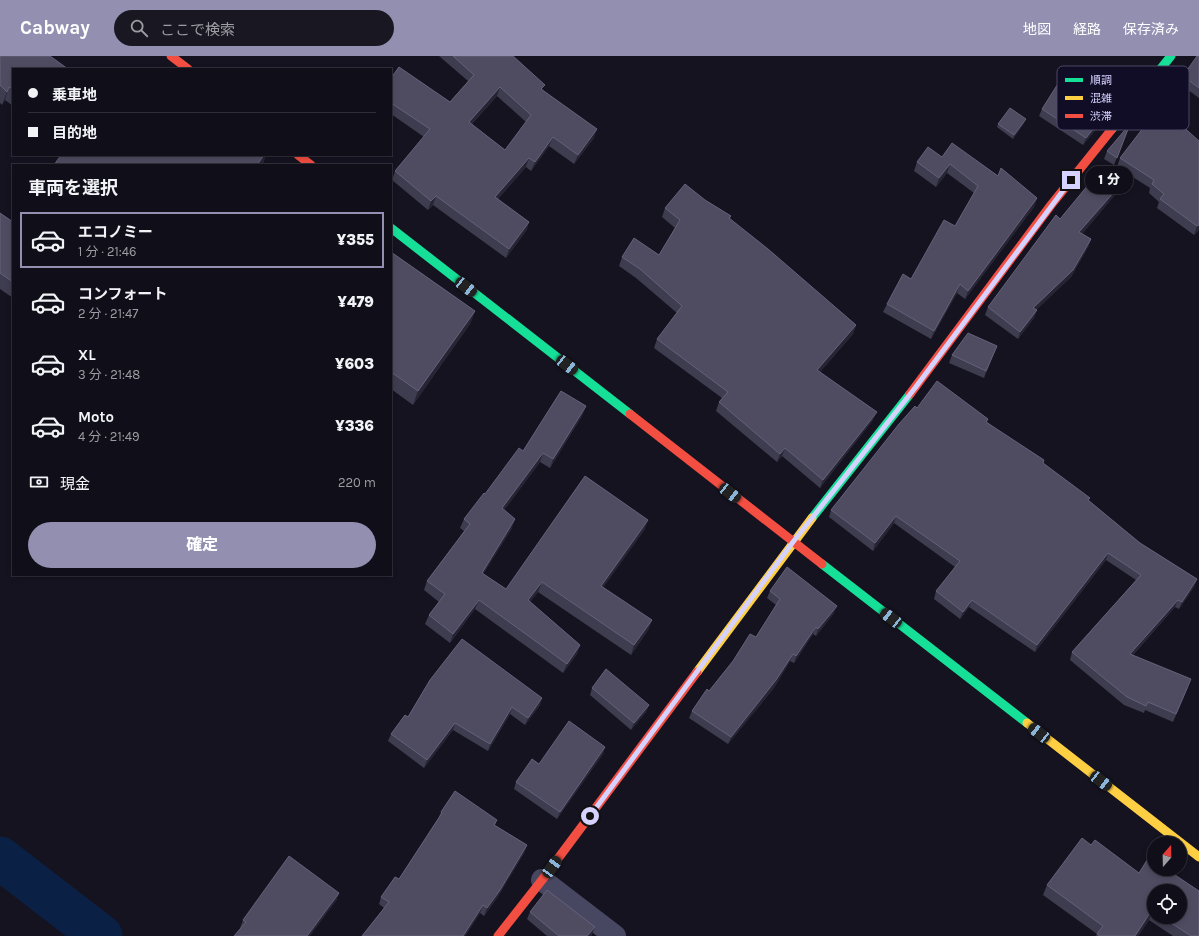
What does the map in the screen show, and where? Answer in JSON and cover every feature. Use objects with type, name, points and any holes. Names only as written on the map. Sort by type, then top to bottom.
[{"type":"street","points":[[171,56],[187,68]]},
{"type":"street","points":[[1164,66],[1172,56]]},
{"type":"street","points":[[498,936],[542,880],[793,542],[915,388],[1051,205],[1112,130]]},
{"type":"street","points":[[299,156],[310,164]]},
{"type":"street","points":[[392,229],[1199,857]]},
{"type":"street","points":[[542,880],[615,936]]},
{"type":"building","points":[[0,56],[50,56],[67,68],[12,68],[12,88],[9,87],[7,92],[0,85]]},
{"type":"building","points":[[453,56],[513,56],[545,85],[541,89],[597,129],[578,155],[553,137],[535,162],[529,158],[495,197],[529,222],[509,249],[436,196],[431,201],[395,171],[430,129],[392,104],[392,77],[399,67],[450,102],[474,75]],"holes":[[[500,87],[531,115],[505,150],[469,122]]]},
{"type":"building","points":[[1197,56],[1199,56],[1199,88],[1189,80],[1189,67]]},
{"type":"building","points":[[1057,85],[1057,119],[1042,109]]},
{"type":"building","points":[[1010,108],[1026,119],[1014,135],[998,124]]},
{"type":"building","points":[[1074,130],[1092,130],[1086,138]]},
{"type":"building","points":[[1125,130],[1128,130],[1117,158],[1107,151]]},
{"type":"building","points":[[1142,130],[1187,130],[1199,141],[1199,225],[1197,226],[1160,199],[1164,194],[1152,184],[1154,180],[1120,158]]},
{"type":"building","points":[[952,143],[998,176],[1001,168],[1037,198],[968,291],[960,284],[934,331],[887,304],[903,274],[911,279],[944,220],[955,226],[978,186],[950,164],[939,178],[917,162],[928,147],[942,157]]},
{"type":"building","points":[[60,156],[263,156],[258,164],[55,164]]},
{"type":"building","points":[[1098,173],[1122,183],[1079,232],[1091,239],[1073,270],[1033,308],[1037,310],[1020,332],[988,307],[1056,215],[1060,219]]},
{"type":"building","points":[[685,184],[705,200],[731,216],[729,218],[768,249],[856,325],[817,370],[877,412],[823,480],[785,448],[780,454],[719,402],[728,392],[657,339],[682,306],[640,269],[622,257],[634,238],[659,255],[680,220],[665,208]]},
{"type":"building","points":[[0,213],[12,221],[12,281],[0,273]]},
{"type":"building","points":[[392,253],[475,311],[418,391],[392,373]]},
{"type":"building","points":[[968,333],[997,346],[986,371],[952,355]]},
{"type":"building","points":[[937,381],[988,419],[986,422],[1044,460],[1043,463],[1090,498],[1088,500],[1140,543],[1197,579],[1182,602],[1178,600],[1130,654],[1191,679],[1176,714],[1148,702],[1146,706],[1127,697],[1072,652],[1141,575],[1108,553],[1037,645],[972,600],[963,612],[936,591],[960,561],[896,516],[875,543],[831,510],[899,424],[915,406],[917,408]]},
{"type":"building","points":[[561,391],[586,406],[553,459],[543,453],[502,508],[515,519],[482,573],[506,589],[585,476],[648,520],[601,586],[652,620],[634,645],[542,582],[528,600],[580,645],[567,664],[479,600],[453,634],[429,615],[445,594],[427,581],[470,524],[464,519],[484,493],[485,494],[519,448],[523,451]]},
{"type":"building","points":[[787,567],[837,606],[818,629],[816,627],[796,656],[793,654],[776,680],[731,737],[692,711],[707,689],[709,691],[733,661],[750,634],[756,637],[780,599],[770,591]]},
{"type":"building","points":[[462,639],[542,698],[528,718],[512,707],[490,744],[455,723],[427,760],[391,734],[405,715],[408,717],[430,680]]},
{"type":"building","points":[[606,669],[649,705],[634,723],[592,688]]},
{"type":"building","points":[[569,721],[605,747],[560,812],[516,782],[532,759],[539,764]]},
{"type":"building","points":[[455,791],[497,820],[494,825],[527,845],[500,890],[487,908],[483,905],[463,936],[362,936],[389,902],[381,897],[395,877],[399,879]]},
{"type":"building","points":[[1082,838],[1091,845],[1095,840],[1139,873],[1147,860],[1147,876],[1176,876],[1199,891],[1199,936],[1191,936],[1173,924],[1187,924],[1187,884],[1147,884],[1147,918],[1135,936],[1100,936],[1097,934],[1103,926],[1047,885]]},
{"type":"building","points":[[289,856],[339,893],[307,936],[234,936],[246,922],[243,920]]},
{"type":"building","points":[[547,890],[595,927],[587,936],[559,936],[530,912]]},
{"type":"waterway","points":[[0,858],[101,936]]},
{"type":"traffic: fast","points":[[1163,66],[1171,56]]},
{"type":"traffic: fast","points":[[392,229],[630,414]]},
{"type":"traffic: fast","points":[[812,518],[910,394]]},
{"type":"traffic: fast","points":[[822,564],[1027,723]]},
{"type":"traffic: slow","points":[[697,672],[812,518]]},
{"type":"traffic: slow","points":[[1027,723],[1199,857]]},
{"type":"traffic: jam","points":[[171,56],[187,68]]},
{"type":"traffic: jam","points":[[910,394],[1051,205],[1111,130]]},
{"type":"traffic: jam","points":[[299,156],[310,164]]},
{"type":"traffic: jam","points":[[630,414],[822,564]]},
{"type":"traffic: jam","points":[[498,936],[542,880],[697,672]]},
{"type":"route","points":[[590,816],[684,687],[793,542],[915,388],[1071,180]]}]
